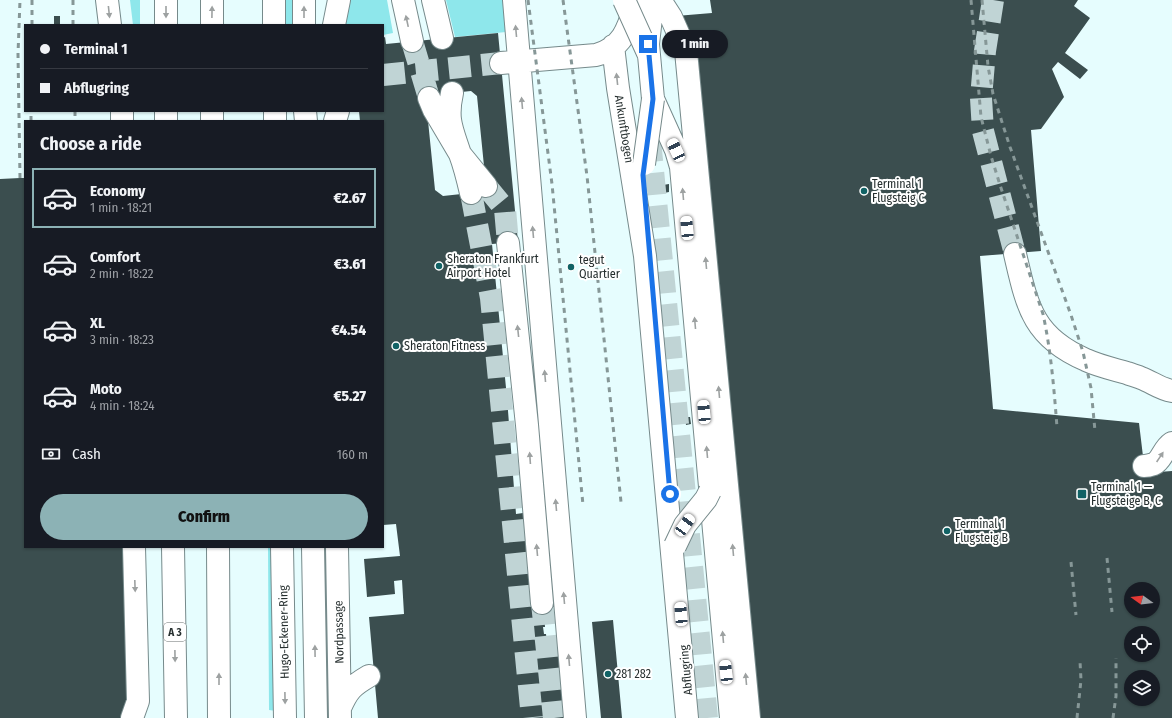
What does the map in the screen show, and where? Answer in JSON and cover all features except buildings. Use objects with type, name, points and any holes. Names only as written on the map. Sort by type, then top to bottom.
[{"type":"main road","points":[[107,0],[110,24]]},
{"type":"main road","points":[[166,0],[166,24]]},
{"type":"main road","points":[[212,0],[212,24]]},
{"type":"main road","points":[[274,0],[274,24]]},
{"type":"main road","points":[[304,0],[304,24]]},
{"type":"main road","points":[[324,0],[324,24]]},
{"type":"main road","points":[[334,24],[339,0]]},
{"type":"main road","points":[[403,0],[412,41]]},
{"type":"main road","points":[[433,0],[442,38]]},
{"type":"main road","points":[[514,0],[510,62],[575,718]]},
{"type":"main road","points":[[660,0],[686,51],[749,718]]},
{"type":"main road","points":[[510,62],[596,55],[607,51],[625,34],[637,1]]},
{"type":"main road","points":[[637,1],[648,53]]},
{"type":"main road","name":"Abflugring","points":[[637,1],[648,53],[653,99],[643,175],[691,718]]},
{"type":"main road","name":"Ankunftbogen","points":[[613,46],[618,88],[645,256],[687,718]]},
{"type":"main road","points":[[452,93],[449,106],[449,118],[451,130],[460,154]]},
{"type":"main road","points":[[429,98],[434,110],[460,154],[478,189]]},
{"type":"main road","points":[[653,99],[676,150],[681,167],[731,718]]},
{"type":"main road","points":[[508,243],[527,418],[542,603]]},
{"type":"main road","points":[[1016,254],[1024,295],[1042,330],[1046,334],[1073,354],[1087,361],[1142,378],[1157,386],[1172,391]]},
{"type":"main road","points":[[1144,466],[1155,464],[1165,449],[1172,443]]},
{"type":"main road","points":[[675,546],[685,525],[706,499],[710,491]]},
{"type":"main road","points":[[132,718],[138,701],[134,548]]},
{"type":"main road","name":"A 3","points":[[173,548],[176,718]]},
{"type":"main road","points":[[218,548],[219,718]]},
{"type":"main road","name":"Hugo-Eckener-Ring","points":[[282,548],[286,718]]},
{"type":"main road","points":[[313,548],[316,718]]},
{"type":"main road","name":"Nordpassage","points":[[337,548],[340,713]]},
{"type":"main road","points":[[338,615],[348,603],[351,589],[350,548]]},
{"type":"main road","points":[[340,713],[346,695],[354,684],[369,676]]},
{"type":"shaded area","points":[[130,0],[140,0],[140,24],[133,24]]},
{"type":"shaded area","points":[[283,0],[292,0],[292,24],[284,24]]},
{"type":"shaded area","points":[[349,0],[387,0],[393,33],[384,35],[384,24],[345,24]]},
{"type":"shaded area","points":[[446,0],[504,0],[506,32],[455,37]]},
{"type":"shaded area","points":[[268,548],[274,548],[276,711],[269,710]]},
{"type":"tunnel","points":[[993,0],[985,51],[981,98],[983,131],[1015,254]]},
{"type":"tunnel","points":[[412,41],[429,98]]},
{"type":"tunnel","points":[[384,75],[501,63]]},
{"type":"tunnel","points":[[650,140],[707,718]]},
{"type":"tunnel","points":[[486,186],[505,209],[508,243]]},
{"type":"tunnel","points":[[471,193],[491,298],[532,718]]},
{"type":"tunnel","points":[[542,603],[554,718]]},
{"type":"railway","points":[[20,0],[18,54],[20,178]]},
{"type":"railway","points":[[32,0],[32,24]]},
{"type":"railway","points":[[73,0],[73,24]]},
{"type":"railway","points":[[528,0],[552,184],[583,505]]},
{"type":"railway","points":[[563,0],[587,176],[621,502]]},
{"type":"railway","points":[[971,0],[981,117],[1000,185],[1043,314],[1050,356],[1057,427]]},
{"type":"railway","points":[[982,0],[988,66],[993,94],[1010,147],[1083,352],[1091,388],[1095,431]]},
{"type":"railway","points":[[31,112],[31,120]]},
{"type":"railway","points":[[75,112],[75,120]]},
{"type":"railway","points":[[1107,558],[1112,612]]},
{"type":"railway","points":[[1071,562],[1076,615]]},
{"type":"railway","points":[[1113,718],[1116,696],[1116,658]]},
{"type":"railway","points":[[1077,718],[1081,680],[1080,661]]},
{"type":"place","name":"Terminal 1 Flugsteig C","points":[[864,191]]},
{"type":"place","name":"Sheraton Frankfurt Airport Hotel","points":[[439,266]]},
{"type":"place","name":"tegut Quartier","points":[[571,267]]},
{"type":"place","name":"Sheraton Fitness","points":[[396,346]]},
{"type":"place","name":"Terminal 1 — Flugsteige B, C","points":[[1082,494]]},
{"type":"place","name":"Terminal 1 Flugsteig B","points":[[947,531]]},
{"type":"place","name":"281 282","points":[[608,674]]},
{"type":"route","points":[[648,44],[653,99],[643,175],[670,494]]}]
